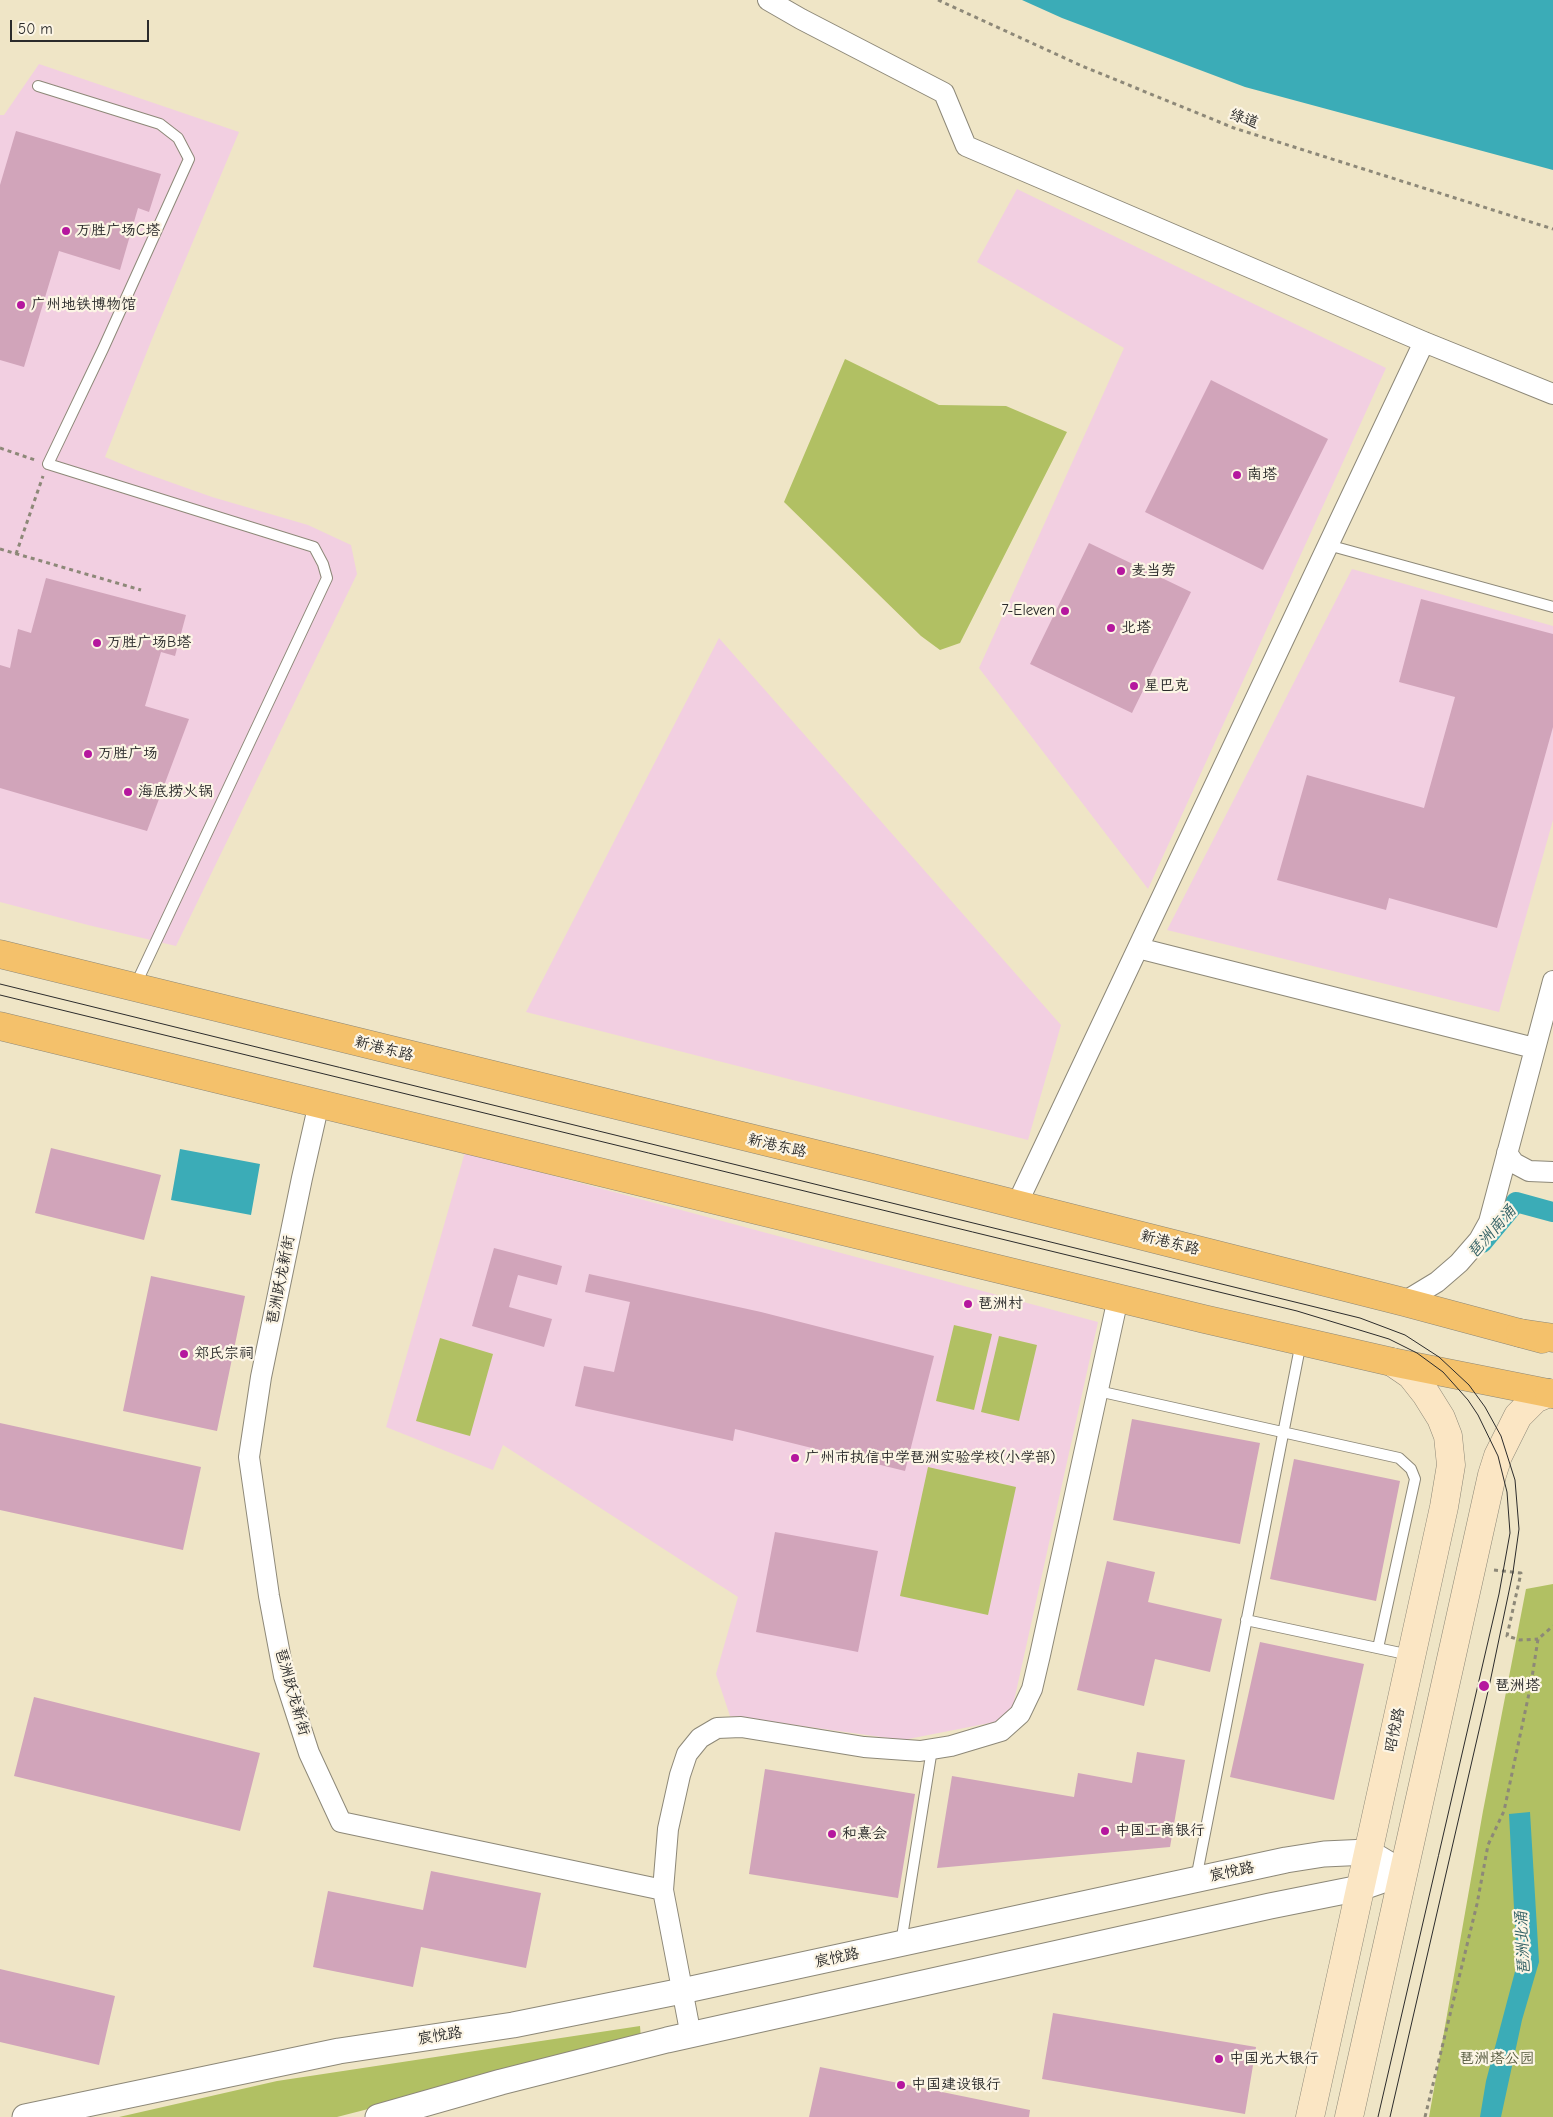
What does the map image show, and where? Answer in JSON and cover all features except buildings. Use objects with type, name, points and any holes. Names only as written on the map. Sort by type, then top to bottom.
[{"type":"main road","name":"新港东路","points":[[0,954],[1016,1204],[1404,1302],[1553,1342]]},
{"type":"main road","points":[[0,1026],[1301,1342],[1552,1393]]},
{"type":"main road","points":[[1520,1332],[1553,1337]]},
{"type":"main road","name":"昭悦路","points":[[1310,2117],[1449,1483],[1451,1453],[1448,1436],[1441,1418],[1411,1375],[1392,1362]]},
{"type":"main road","points":[[1349,2117],[1492,1475],[1501,1450],[1518,1416],[1535,1399],[1552,1393]]},
{"type":"street","points":[[768,0],[944,94],[966,146],[1424,342],[1553,394]]},
{"type":"street","points":[[1016,1204],[1424,342]]},
{"type":"street","points":[[1138,948],[1534,1048]]},
{"type":"street","points":[[1404,1302],[1438,1282],[1479,1240],[1489,1222],[1553,981]]},
{"type":"street","name":"琶洲跃龙新街","points":[[319,1103],[265,1358],[249,1457],[269,1596],[284,1676],[309,1753],[341,1822],[663,1890]]},
{"type":"street","points":[[1507,1154],[1514,1163],[1529,1171],[1553,1172]]},
{"type":"street","points":[[691,2036],[663,1890],[668,1829],[687,1754],[700,1738],[717,1728],[741,1727],[893,1750],[932,1749],[970,1741],[1001,1731],[1020,1714],[1032,1689],[1118,1298]]},
{"type":"street","points":[[1368,1852],[1403,1873]]},
{"type":"street","name":"宸悦路","points":[[25,2117],[339,2051],[513,2025],[682,1991],[1296,1859],[1324,1854],[1368,1852]]},
{"type":"street","points":[[378,2117],[501,2082],[691,2036],[1260,1908],[1360,1888],[1403,1873]]},
{"type":"lane","points":[[38,86],[160,124],[178,138],[189,159],[103,349],[48,464],[314,547],[323,564],[327,578],[135,987]]},
{"type":"lane","points":[[1328,545],[1553,607]]},
{"type":"lane","points":[[1196,1880],[1301,1342]]},
{"type":"lane","points":[[1098,1392],[1400,1458],[1411,1469],[1415,1479],[1378,1648]]},
{"type":"lane","points":[[1246,1620],[1411,1655]]},
{"type":"lane","points":[[901,1944],[932,1749]]},
{"type":"path","name":"绿道","points":[[938,0],[1082,66],[1234,128],[1553,229]]},
{"type":"path","points":[[0,448],[48,464],[16,554]]},
{"type":"path","points":[[0,549],[141,590]]},
{"type":"path","points":[[1494,1569],[1521,1574],[1507,1636],[1520,1640],[1538,1639],[1553,1626]]},
{"type":"path","points":[[1425,2117],[1477,1904],[1488,1845],[1504,1812],[1538,1639]]},
{"type":"shaded area","name":"万胜广场","points":[[39,64],[239,132],[152,339],[105,457],[212,497],[308,525],[351,545],[357,574],[176,946],[0,902],[0,115],[4,115]]},
{"type":"shaded area","points":[[1017,189],[1386,368],[1148,889],[979,668],[1124,348],[977,262]]},
{"type":"shaded area","points":[[1352,569],[1553,626],[1553,820],[1499,1012],[1167,930]]},
{"type":"shaded area","points":[[719,638],[1061,1025],[1028,1140],[526,1012]]},
{"type":"shaded area","name":"广州市执信中学琶洲实验学校(小学部)","points":[[465,1152],[1098,1322],[1010,1719],[903,1740],[730,1716],[716,1674],[738,1597],[503,1445],[493,1470],[386,1427]]},
{"type":"green space","points":[[845,359],[939,405],[1006,406],[1067,432],[960,643],[940,650],[921,636],[784,502]]},
{"type":"green space","points":[[954,1325],[992,1334],[974,1410],[936,1401]]},
{"type":"green space","points":[[999,1336],[1037,1345],[1019,1421],[981,1412]]},
{"type":"green space","points":[[440,1338],[493,1354],[470,1436],[416,1421]]},
{"type":"green space","points":[[928,1467],[1016,1487],[988,1615],[900,1596]]},
{"type":"green space","name":"琶洲塔公园","points":[[1553,1584],[1553,2117],[1429,2117],[1483,1811],[1526,1589]]},
{"type":"green space","points":[[640,2026],[641,2039],[337,2117],[119,2117],[277,2081]]},
{"type":"water","points":[[1022,0],[1553,0],[1553,170],[1245,87],[1062,18]]},
{"type":"water","points":[[180,1149],[260,1164],[251,1215],[171,1200]]},
{"type":"water","name":"琶洲北涌","points":[[1530,1812],[1539,1962],[1522,2020],[1501,2117],[1480,2117],[1486,2081],[1517,1964],[1509,1814]]},
{"type":"waterway","name":"琶洲南涌","points":[[1482,1243],[1516,1202],[1553,1212]]},
{"type":"tram line","points":[[0,984],[1360,1318],[1405,1335],[1439,1357],[1469,1385],[1485,1407],[1501,1436],[1515,1480],[1519,1529],[1513,1572],[1489,1687],[1390,2117]]},
{"type":"tram line","points":[[0,995],[1297,1311],[1389,1339],[1417,1353],[1443,1372],[1468,1400],[1478,1415],[1498,1456],[1507,1492],[1510,1533],[1499,1594],[1378,2117]]},
{"type":"place","name":"万胜广场C塔","points":[[66,231]]},
{"type":"place","name":"广州地铁博物馆","points":[[21,305]]},
{"type":"place","name":"南塔","points":[[1237,475]]},
{"type":"place","name":"麦当劳","points":[[1121,571]]},
{"type":"place","name":"7-Eleven","points":[[1065,611]]},
{"type":"place","name":"北塔","points":[[1111,628]]},
{"type":"place","name":"万胜广场B塔","points":[[97,643]]},
{"type":"place","name":"星巴克","points":[[1134,686]]},
{"type":"place","name":"万胜广场","points":[[88,754]]},
{"type":"place","name":"海底捞火锅","points":[[128,792]]},
{"type":"place","name":"琶洲村","points":[[968,1304]]},
{"type":"place","name":"郑氏宗祠","points":[[184,1354]]},
{"type":"place","name":"广州市执信中学琶洲实验学校(小学部)","points":[[795,1458]]},
{"type":"place","name":"琶洲塔","points":[[1484,1686]]},
{"type":"place","name":"中国工商银行","points":[[1105,1831]]},
{"type":"place","name":"和熹会","points":[[832,1834]]},
{"type":"place","name":"中国光大银行","points":[[1219,2059]]},
{"type":"place","name":"中国建设银行","points":[[901,2085]]}]
